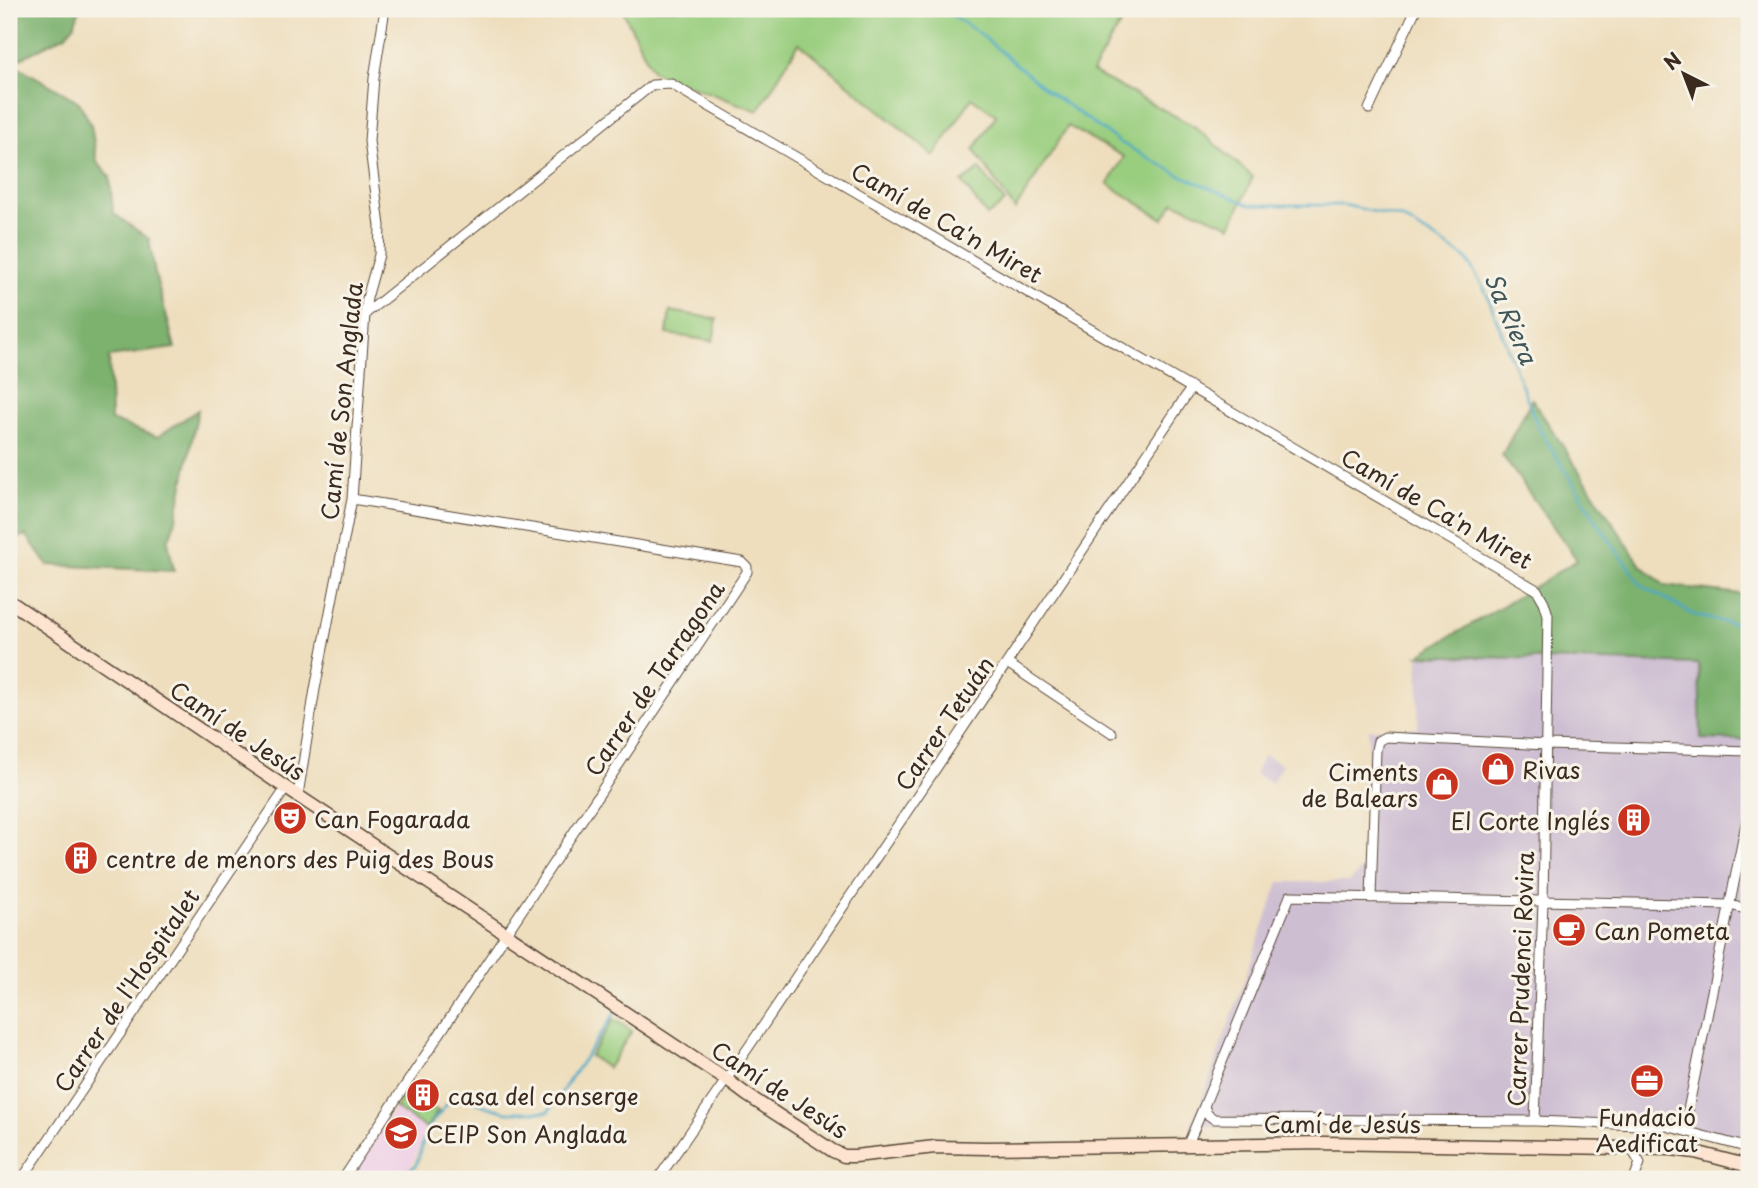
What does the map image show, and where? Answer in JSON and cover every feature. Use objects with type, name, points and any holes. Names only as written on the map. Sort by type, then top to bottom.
[{"type":"street","name":"Camí de Son Anglada","points":[[292,792],[352,499],[365,314],[379,255],[380,226],[369,141],[384,9]]},
{"type":"street","points":[[1369,109],[1416,9]]},
{"type":"street","name":"Camí de Ca'n Miret","points":[[365,314],[652,85],[671,84],[1537,590]]},
{"type":"street","name":"Carrer Tetuán","points":[[658,1179],[1192,387]]},
{"type":"street","name":"Carrer de Tarragona","points":[[352,499],[741,562],[747,567],[747,572],[507,933]]},
{"type":"street","name":"Carrer Prudenci Rovira","points":[[1535,1121],[1543,902],[1548,615],[1537,590]]},
{"type":"street","name":"Camí de Jesús","points":[[9,601],[292,792],[844,1156],[935,1147],[1322,1143],[1672,1149],[1749,1166]]},
{"type":"street","points":[[1007,663],[1112,733]]},
{"type":"street","points":[[1371,898],[1376,750],[1378,741],[1385,737],[1749,751]]},
{"type":"street","name":"Carrer de l'Hospitalet","points":[[22,1179],[292,792]]},
{"type":"street","points":[[1684,1130],[1749,809]]},
{"type":"street","points":[[1188,1144],[1206,1110],[1290,895],[1730,905],[1749,910]]},
{"type":"street","points":[[343,1179],[507,933]]},
{"type":"street","name":"Camí de Jesús","points":[[1206,1110],[1214,1119],[1535,1121],[1666,1126],[1749,1148]]},
{"type":"street","points":[[1631,1148],[1640,1163],[1634,1179]]},
{"type":"shaded area","points":[[1419,655],[1700,664],[1701,739],[1749,740],[1749,1147],[1666,1126],[1190,1126],[1201,1102],[1279,882],[1349,882],[1364,867],[1369,729],[1418,728]]},
{"type":"shaded area","points":[[1264,755],[1282,764],[1272,783],[1255,774]]},
{"type":"shaded area","name":"CEIP Son Anglada","points":[[406,1092],[438,1111],[426,1128],[410,1167],[368,1179],[347,1179]]},
{"type":"green space","points":[[9,9],[80,9],[74,25],[66,35],[12,63],[79,102],[91,125],[97,162],[110,177],[113,213],[149,239],[155,274],[175,348],[109,357],[111,420],[157,437],[198,410],[176,520],[168,541],[174,571],[48,565],[26,535],[9,541]]},
{"type":"green space","points":[[622,9],[979,9],[986,15],[992,9],[1129,9],[1092,72],[1194,126],[1253,177],[1231,226],[1174,202],[1163,219],[1108,184],[1124,157],[1068,126],[1015,210],[974,150],[996,115],[972,98],[934,156],[799,43],[758,111],[653,72]]},
{"type":"green space","points":[[980,169],[1005,202],[987,216],[962,182]]},
{"type":"green space","points":[[670,311],[717,319],[713,341],[667,334]]},
{"type":"green space","points":[[1532,399],[1640,564],[1664,585],[1749,595],[1749,740],[1701,739],[1699,664],[1419,655],[1577,560],[1502,455]]},
{"type":"green space","points":[[614,1019],[632,1031],[608,1068],[590,1056]]},
{"type":"green space","points":[[406,1092],[438,1111],[426,1128],[395,1108]]},
{"type":"waterway","name":"Sa Riera","points":[[942,9],[979,33],[1049,92],[1121,143],[1180,175],[1250,205],[1344,205],[1402,218],[1466,258],[1486,292],[1538,427],[1601,528],[1641,585],[1696,616],[1749,627]]},
{"type":"waterway","points":[[375,1179],[410,1170],[416,1165],[427,1129],[447,1104],[458,1100],[473,1101],[507,1112],[548,1112],[615,1013]]},
{"type":"place","name":"Rivas","points":[[1498,769]]},
{"type":"place","name":"Ciments de Balears","points":[[1442,784]]},
{"type":"place","name":"Can Fogarada","points":[[290,818]]},
{"type":"place","name":"El Corte Inglés","points":[[1634,820]]},
{"type":"place","name":"centre de menors des Puig des Bous","points":[[81,858]]},
{"type":"place","name":"Can Pometa","points":[[1569,930]]},
{"type":"place","name":"Fundació Aedificat","points":[[1647,1081]]},
{"type":"place","name":"casa del conserge","points":[[423,1095]]},
{"type":"place","name":"CEIP Son Anglada","points":[[401,1133]]}]
